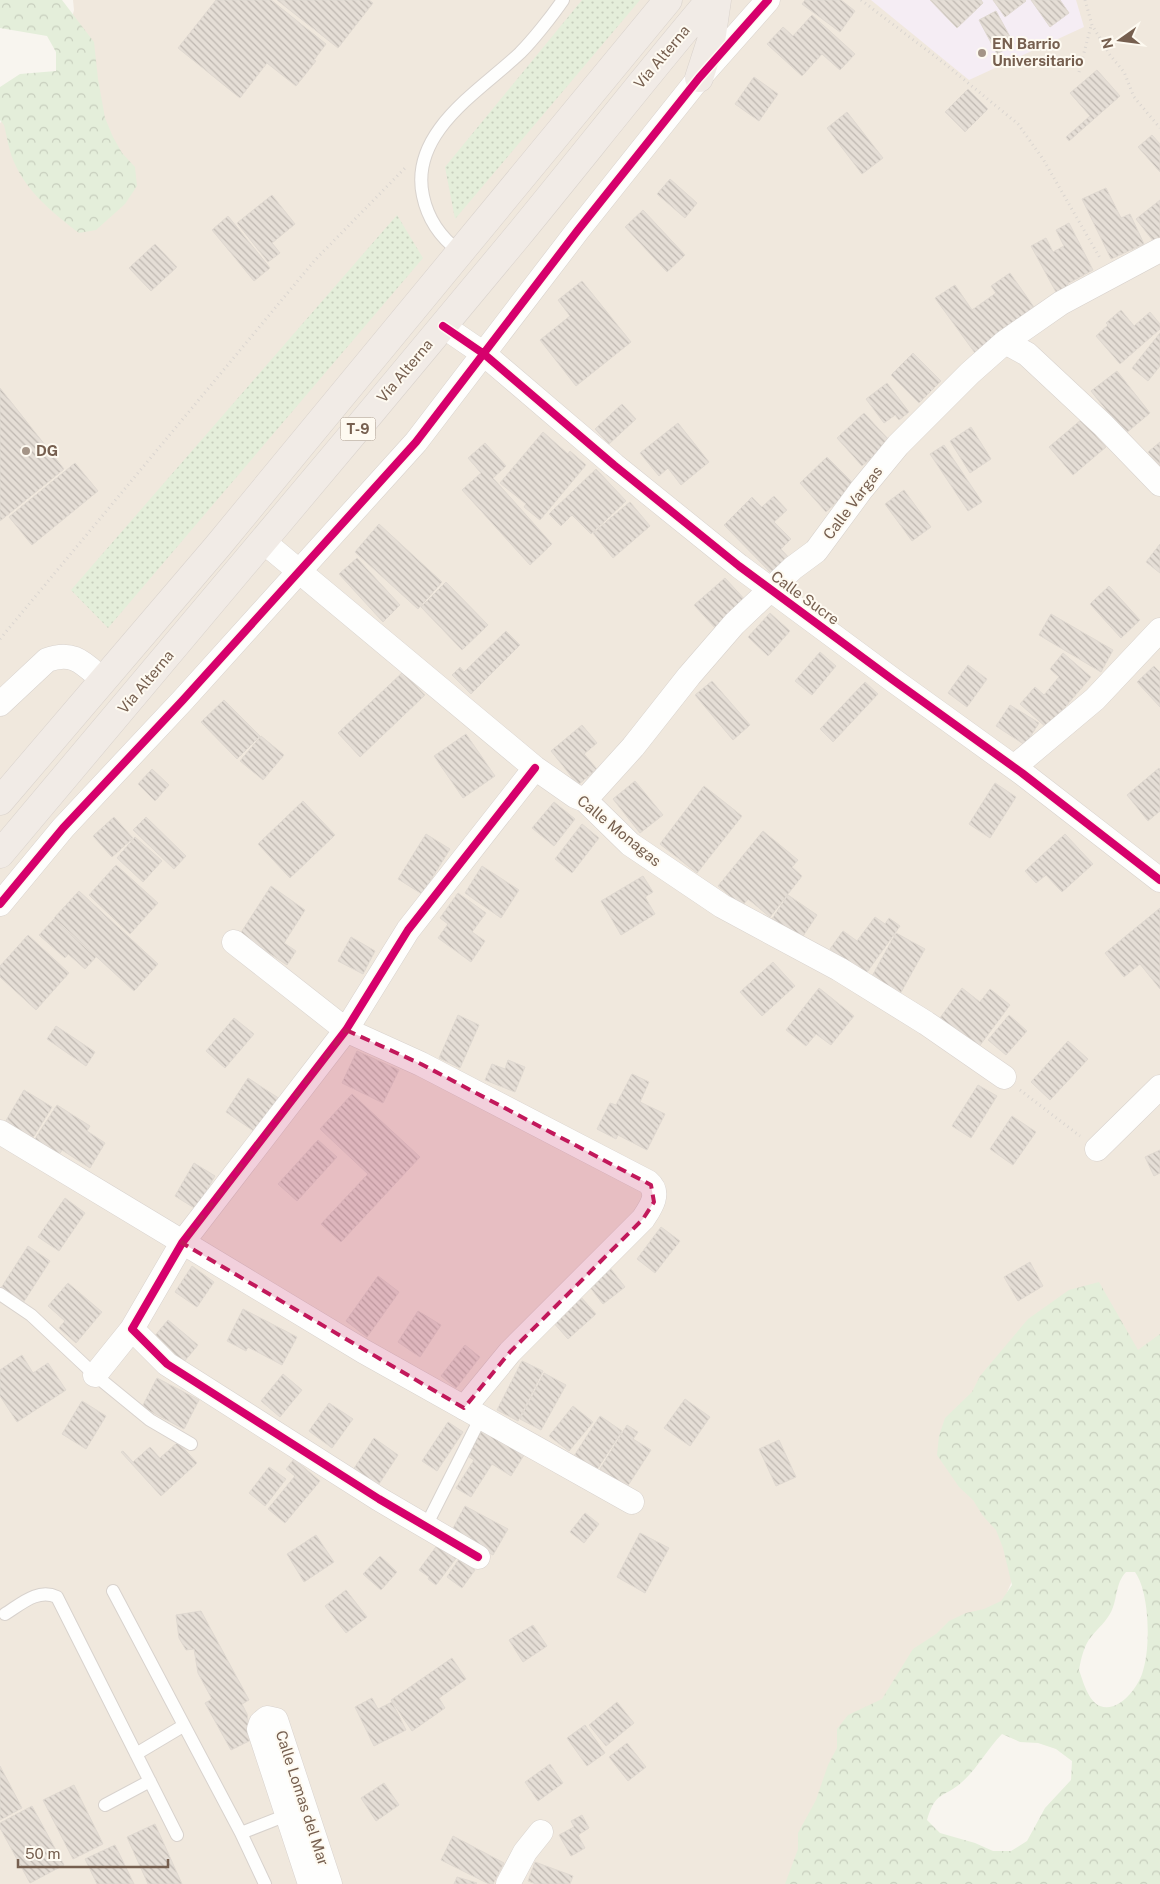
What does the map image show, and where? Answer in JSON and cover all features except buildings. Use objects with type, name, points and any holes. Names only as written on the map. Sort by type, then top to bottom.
[{"type":"highway","name":"T-9","points":[[0,801],[217,547],[668,0]]},
{"type":"highway","name":"Vía Alterna","points":[[0,854],[264,542],[571,172],[643,79],[710,0]]},
{"type":"highway","points":[[699,78],[711,41],[717,0]]},
{"type":"street","points":[[0,904],[63,828],[183,700],[416,442],[578,230],[699,78],[768,0]]},
{"type":"street","name":"Calle Vargas","points":[[585,800],[633,747],[689,676],[734,624],[793,568],[816,551],[861,490],[898,445],[963,380],[1005,342],[1062,303],[1160,250]]},
{"type":"street","name":"Calle Sucre","points":[[443,326],[484,354],[614,465],[770,590],[1014,767],[1160,880]]},
{"type":"street","points":[[1005,342],[1026,354],[1102,425],[1160,484]]},
{"type":"street","name":"Calle Monagas","points":[[264,542],[535,768],[575,796],[585,800],[630,844],[722,906],[839,969],[926,1023],[1004,1077]]},
{"type":"street","points":[[1014,767],[1095,699],[1160,630]]},
{"type":"street","points":[[0,704],[47,660],[54,657],[78,659],[103,680]]},
{"type":"street","points":[[95,1375],[132,1329],[182,1243],[346,1030],[408,930],[535,768]]},
{"type":"street","points":[[234,942],[346,1030],[430,1068],[648,1182],[654,1190],[654,1202],[643,1218],[510,1352],[472,1412]]},
{"type":"street","points":[[1097,1149],[1160,1087]]},
{"type":"street","points":[[0,1132],[363,1350],[632,1502]]},
{"type":"street","points":[[132,1329],[168,1364],[379,1499],[478,1557]]},
{"type":"street","name":"Calle Lomas del Mar","points":[[297,1811],[310,1884]]},
{"type":"street","name":"Calle Lomas del Mar","points":[[297,1811],[330,1884]]},
{"type":"street","points":[[508,1884],[525,1852],[540,1832]]},
{"type":"lane","points":[[460,252],[441,235],[428,214],[424,203],[421,167],[430,142],[438,130],[467,100],[521,52],[563,0]]},
{"type":"lane","points":[[0,1294],[31,1316],[95,1375],[150,1420],[191,1444]]},
{"type":"lane","points":[[426,1526],[472,1412]]},
{"type":"lane","points":[[113,1591],[241,1833],[265,1884]]},
{"type":"lane","points":[[6,1614],[38,1594],[57,1597],[176,1835]]},
{"type":"lane","points":[[136,1754],[183,1726]]},
{"type":"lane","points":[[105,1805],[150,1781]]},
{"type":"lane","points":[[241,1833],[297,1811]]},
{"type":"path","points":[[861,0],[945,64],[1018,124],[1043,159],[1111,276]]},
{"type":"path","points":[[1085,0],[1092,25],[1110,55],[1124,72],[1134,97],[1160,128]]},
{"type":"path","points":[[1079,72],[1092,25]]},
{"type":"path","points":[[0,639],[314,260],[430,142]]},
{"type":"path","points":[[1004,1077],[1097,1149]]},
{"type":"highlighted area","points":[[346,1030],[421,1064],[651,1185],[654,1202],[643,1219],[510,1352],[464,1408],[182,1243]]},
{"type":"shaded area","points":[[73,0],[1160,0],[1160,1353],[1060,1468],[937,1757],[867,1884],[0,1884],[0,123],[57,78],[74,10]]},
{"type":"shaded area","name":"EN Barrio Universitario","points":[[871,0],[1076,0],[1084,27],[969,80]]},
{"type":"green space","points":[[0,0],[62,0],[94,42],[105,118],[122,153],[135,167],[137,186],[125,204],[96,230],[79,233],[60,218],[33,192],[19,173],[14,162],[4,125],[0,120],[0,87],[20,74],[56,71],[56,52],[47,36],[0,28]]},
{"type":"green space","points":[[582,0],[640,0],[455,219],[445,167]]},
{"type":"green space","points":[[397,215],[423,258],[108,628],[71,590]]},
{"type":"green space","points":[[1099,1282],[1138,1350],[1160,1334],[1160,1884],[785,1884],[798,1849],[798,1833],[816,1800],[828,1765],[837,1748],[837,1729],[848,1715],[882,1699],[913,1649],[936,1634],[949,1621],[1001,1601],[1012,1585],[1003,1548],[996,1530],[983,1516],[973,1500],[959,1487],[937,1455],[939,1436],[945,1418],[972,1392],[980,1376],[1028,1319],[1069,1290]],"holes":[[[1126,1572],[1135,1572],[1144,1593],[1148,1622],[1145,1663],[1136,1686],[1126,1698],[1114,1706],[1100,1706],[1092,1700],[1086,1690],[1079,1670],[1086,1644],[1111,1612],[1118,1586]],[[1002,1734],[1020,1742],[1038,1743],[1056,1749],[1072,1761],[1071,1780],[1045,1808],[1027,1841],[1011,1851],[993,1851],[975,1843],[940,1833],[927,1820],[930,1810],[937,1799],[967,1777]]]},
{"type":"cycle path","points":[[0,904],[63,828],[183,700],[416,442],[578,230],[699,78],[768,0]]},
{"type":"cycle path","points":[[443,326],[484,354],[614,465],[739,566],[1022,773],[1160,880]]},
{"type":"cycle path","points":[[478,1557],[379,1499],[167,1364],[132,1329],[182,1243],[346,1030],[408,930],[535,768]]},
{"type":"place","name":"EN Barrio Universitario","points":[[982,53]]},
{"type":"place","name":"DG","points":[[26,451]]}]
